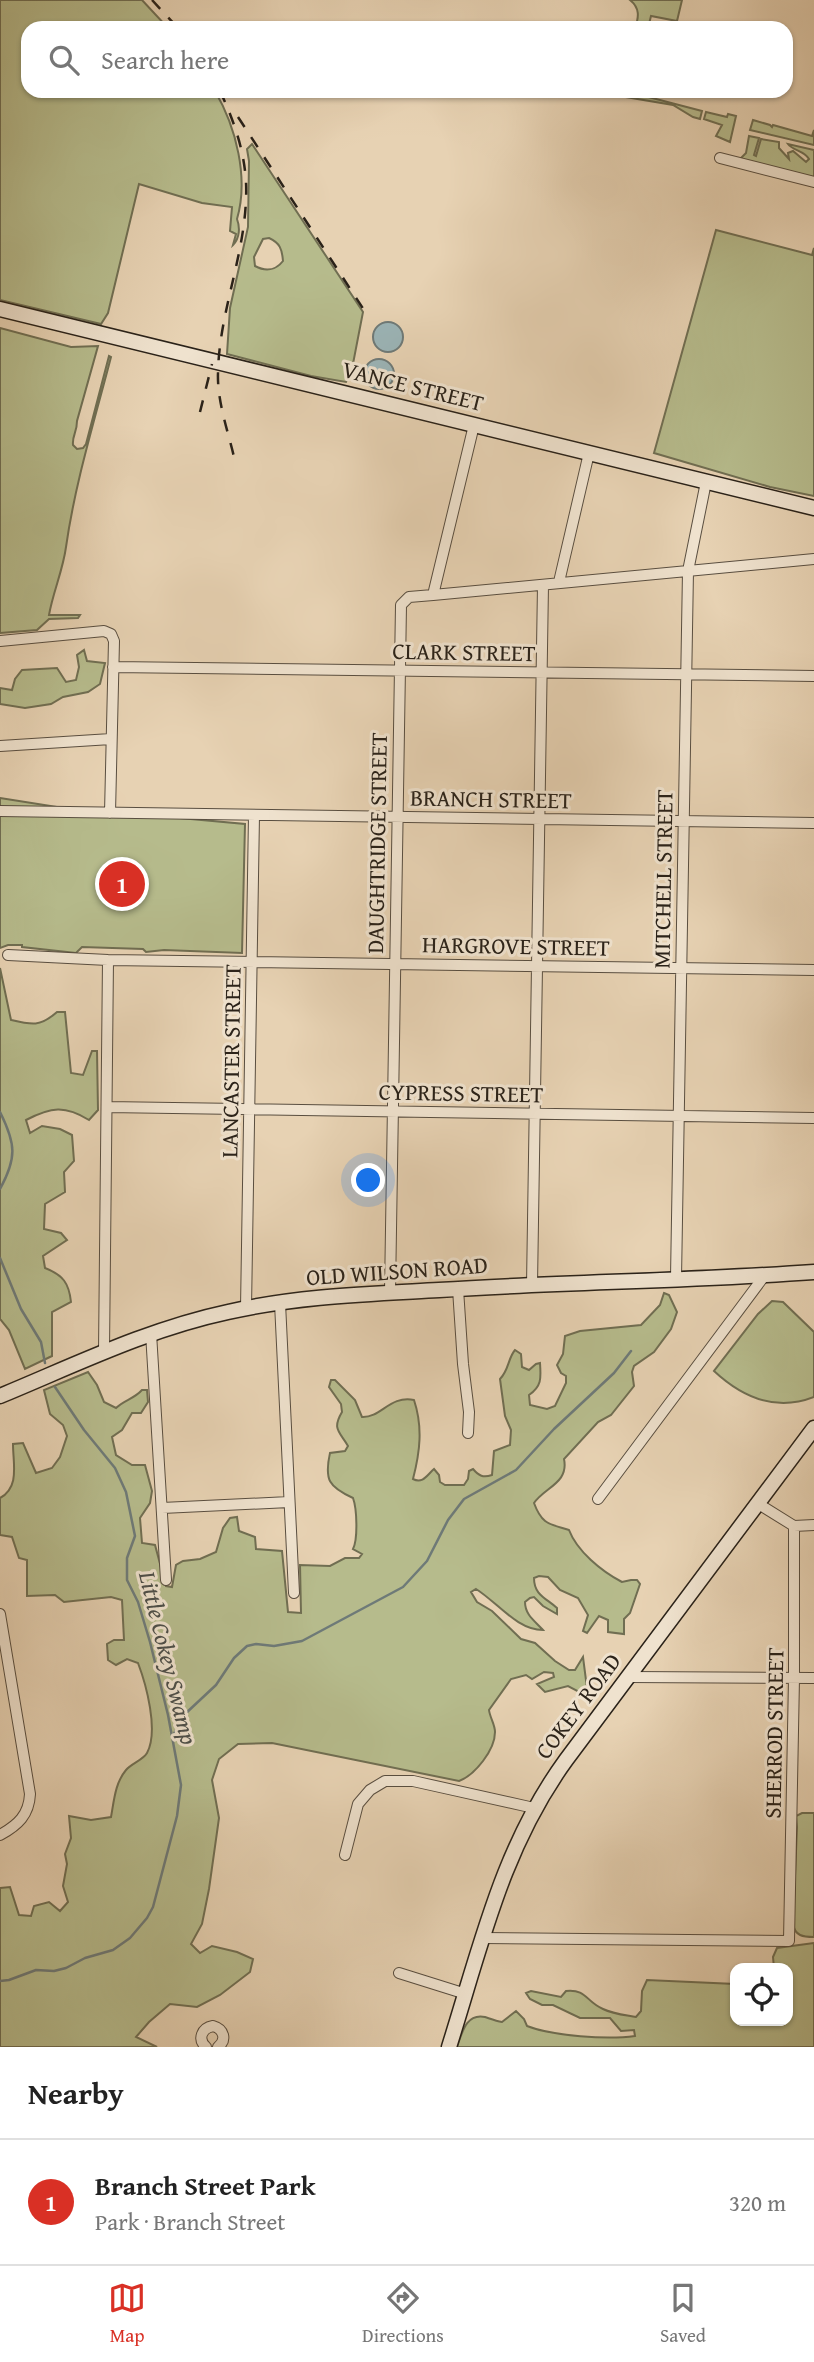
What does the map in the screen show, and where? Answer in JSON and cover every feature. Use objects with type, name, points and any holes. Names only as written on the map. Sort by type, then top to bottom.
[{"type":"street","points":[[720,158],[814,182]]},
{"type":"street","name":"VANCE STREET","points":[[0,309],[814,508]]},
{"type":"street","points":[[474,425],[433,594],[814,559]]},
{"type":"street","points":[[559,582],[589,453]]},
{"type":"street","name":"MITCHELL STREET","points":[[676,1279],[688,571],[706,482]]},
{"type":"street","points":[[532,1285],[543,584]]},
{"type":"street","name":"DAUGHTRIDGE STREET","points":[[390,1292],[401,605],[410,597],[433,594]]},
{"type":"street","points":[[0,641],[104,631],[111,634],[114,641],[110,813]]},
{"type":"street","name":"CLARK STREET","points":[[113,667],[814,677]]},
{"type":"street","points":[[0,746],[111,739]]},
{"type":"street","name":"BRANCH STREET","points":[[0,811],[814,823]]},
{"type":"street","name":"LANCASTER STREET","points":[[246,1308],[254,815]]},
{"type":"street","name":"HARGROVE STREET","points":[[8,955],[108,960],[814,970]]},
{"type":"street","points":[[104,1352],[108,960]]},
{"type":"street","name":"CYPRESS STREET","points":[[107,1107],[814,1118]]},
{"type":"street","name":"OLD WILSON ROAD","points":[[0,1395],[151,1333],[246,1308],[390,1292],[814,1272]]},
{"type":"street","points":[[598,1499],[765,1275]]},
{"type":"street","points":[[458,1289],[469,1412],[468,1433]]},
{"type":"street","points":[[280,1303],[294,1593]]},
{"type":"street","points":[[151,1333],[166,1580]]},
{"type":"street","name":"COKEY ROAD","points":[[449,2047],[508,1864],[534,1808],[814,1428]]},
{"type":"street","points":[[162,1508],[289,1502]]},
{"type":"street","points":[[757,1503],[794,1526],[814,1525]]},
{"type":"street","name":"SHERROD STREET","points":[[483,1938],[789,1941],[794,1526]]},
{"type":"street","points":[[0,1614],[30,1794],[29,1806],[24,1816],[17,1825],[0,1835]]},
{"type":"street","points":[[628,1677],[814,1678]]},
{"type":"street","points":[[345,1855],[358,1804],[370,1790],[385,1781],[413,1781],[534,1808]]},
{"type":"street","points":[[399,1973],[466,1994]]},
{"type":"street","points":[[206,2047],[201,2041],[201,2034],[206,2028],[213,2026],[220,2029],[223,2036],[219,2047]]},
{"type":"green space","points":[[0,0],[142,0],[162,21],[21,21],[21,98],[218,98],[229,120],[241,170],[237,239],[233,245],[236,234],[230,231],[232,207],[202,203],[139,184],[108,313],[101,324],[0,300]]},
{"type":"green space","points":[[630,0],[682,0],[677,21],[651,16],[650,21],[637,21],[636,6]]},
{"type":"green space","points":[[632,98],[652,98],[702,111],[700,119],[673,105]]},
{"type":"green space","points":[[706,112],[727,117],[728,114],[736,116],[730,142],[716,136],[722,125],[704,119]]},
{"type":"green space","points":[[753,120],[812,136],[814,130],[814,145],[750,130]]},
{"type":"green space","points":[[749,136],[759,138],[754,155],[756,156],[761,139],[779,142],[779,148],[789,159],[788,153],[793,151],[806,162],[809,159],[788,144],[814,150],[814,178],[744,161],[741,158],[746,153]]},
{"type":"green space","points":[[252,144],[363,312],[352,369],[346,382],[311,376],[227,354],[230,308],[248,227],[247,149]],"holes":[[[269,238],[280,247],[283,261],[270,269],[263,269],[255,266],[254,257],[263,239]]]},
{"type":"green space","points":[[716,230],[812,255],[814,248],[814,496],[770,487],[654,453]]},
{"type":"green space","points":[[0,328],[71,347],[98,346],[73,439],[73,445],[77,449],[86,444],[109,356],[111,357],[80,475],[65,556],[49,615],[80,615],[78,618],[49,619],[37,630],[0,633]]},
{"type":"green space","points":[[84,650],[87,661],[105,663],[100,684],[88,692],[63,697],[51,704],[25,708],[0,704],[0,688],[12,690],[15,679],[22,670],[57,668],[66,682],[76,680],[79,667],[77,655]]},
{"type":"green space","points":[[0,798],[120,817],[147,815],[245,824],[242,953],[164,950],[146,952],[143,949],[82,947],[76,953],[22,945],[0,948]]},
{"type":"green space","points":[[0,968],[11,1020],[36,1024],[57,1012],[65,1012],[71,1073],[83,1075],[92,1051],[97,1051],[98,1110],[89,1120],[73,1112],[51,1110],[26,1120],[30,1133],[42,1126],[60,1129],[72,1135],[74,1161],[64,1172],[65,1192],[45,1204],[44,1229],[61,1233],[67,1240],[43,1256],[45,1268],[61,1277],[67,1285],[71,1302],[52,1312],[52,1356],[25,1369],[9,1330],[0,1319]]},
{"type":"green space","points":[[664,1293],[669,1295],[677,1312],[671,1329],[654,1352],[634,1366],[634,1386],[611,1415],[598,1422],[564,1459],[565,1467],[560,1479],[534,1503],[544,1520],[569,1530],[584,1553],[598,1566],[622,1582],[637,1580],[640,1584],[630,1613],[624,1619],[624,1634],[608,1632],[608,1620],[599,1616],[587,1633],[583,1631],[588,1615],[578,1598],[560,1590],[548,1577],[534,1578],[535,1584],[541,1596],[557,1608],[557,1614],[534,1597],[525,1602],[529,1614],[543,1630],[534,1629],[516,1620],[476,1589],[471,1592],[477,1602],[492,1611],[521,1639],[535,1643],[569,1670],[575,1670],[583,1657],[587,1688],[583,1694],[568,1686],[545,1692],[537,1684],[554,1677],[553,1673],[544,1672],[532,1679],[526,1675],[511,1679],[489,1710],[495,1732],[488,1754],[477,1768],[459,1781],[272,1743],[238,1744],[219,1759],[212,1780],[219,1818],[202,1924],[191,1944],[200,1953],[212,1946],[253,1959],[250,1972],[220,1995],[197,2007],[170,2004],[136,2037],[157,2047],[0,2047],[0,1888],[10,1887],[19,1915],[31,1916],[34,1906],[49,1902],[60,1911],[68,1902],[63,1886],[67,1864],[65,1854],[71,1838],[69,1816],[91,1820],[111,1817],[119,1781],[131,1765],[147,1753],[152,1733],[148,1695],[138,1663],[127,1659],[116,1665],[108,1660],[107,1644],[114,1640],[124,1640],[122,1600],[111,1597],[64,1602],[55,1595],[27,1596],[27,1560],[19,1558],[12,1537],[0,1535],[0,1498],[10,1488],[14,1474],[13,1444],[23,1443],[36,1473],[52,1468],[60,1457],[67,1436],[63,1425],[50,1414],[44,1390],[88,1372],[104,1402],[116,1408],[142,1390],[147,1390],[148,1402],[141,1413],[132,1413],[122,1430],[112,1437],[116,1455],[132,1465],[145,1465],[152,1491],[150,1503],[140,1518],[142,1543],[155,1545],[166,1586],[172,1587],[176,1565],[216,1552],[223,1528],[230,1518],[237,1517],[239,1531],[255,1537],[256,1549],[282,1551],[288,1612],[301,1613],[300,1565],[330,1566],[345,1558],[359,1558],[362,1554],[353,1549],[356,1524],[353,1498],[338,1490],[328,1476],[330,1453],[345,1451],[348,1446],[338,1430],[341,1404],[329,1387],[331,1380],[335,1380],[355,1400],[362,1417],[375,1414],[398,1401],[414,1400],[420,1439],[413,1479],[422,1480],[434,1469],[440,1482],[445,1485],[464,1485],[469,1471],[473,1469],[481,1476],[492,1475],[494,1451],[510,1445],[511,1430],[505,1416],[500,1379],[515,1350],[521,1354],[522,1367],[529,1370],[540,1363],[540,1381],[529,1395],[530,1405],[547,1409],[555,1406],[566,1383],[566,1376],[557,1365],[563,1354],[565,1336],[580,1331],[641,1325],[660,1305]]},
{"type":"green space","points":[[772,1301],[783,1302],[814,1332],[814,1397],[786,1403],[761,1400],[737,1389],[714,1371],[758,1314]]},
{"type":"green space","points":[[814,1813],[814,1937],[800,1935],[793,1924],[796,1816]]},
{"type":"green space","points":[[814,1943],[814,2047],[457,2047],[466,2025],[473,2018],[485,2017],[502,2022],[516,2011],[527,2026],[565,2035],[635,2036],[634,2030],[621,2031],[610,2018],[580,2018],[553,2005],[542,2005],[530,1999],[526,1993],[531,1991],[561,1997],[566,1991],[578,1992],[607,2011],[636,2017],[641,2011],[642,1991],[647,1980],[730,1984],[730,2026],[793,2026],[793,1963],[774,1963],[777,1948]]},
{"type":"water","points":[[388,322],[399,326],[403,337],[399,348],[388,352],[377,348],[373,337],[377,326]]},
{"type":"water","points":[[379,359],[390,363],[394,374],[390,385],[379,389],[368,385],[364,374],[368,363]]},
{"type":"waterway","name":"Little Cokey Swamp","points":[[0,1112],[12,1142],[12,1159],[0,1189]]},
{"type":"waterway","name":"Little Cokey Swamp","points":[[0,1258],[21,1309],[41,1342],[45,1363]]},
{"type":"waterway","points":[[172,1737],[185,1714],[216,1685],[234,1658],[247,1646],[274,1646],[302,1641],[403,1587],[427,1561],[448,1520],[464,1499],[516,1470],[554,1429],[614,1373],[631,1351]]},
{"type":"waterway","name":"Little Cokey Swamp","points":[[0,1981],[36,1970],[54,1971],[66,1968],[85,1958],[113,1950],[130,1938],[153,1907],[177,1816],[181,1785],[168,1715],[150,1642],[138,1602],[127,1580],[127,1558],[135,1536],[126,1492],[115,1468],[84,1430],[55,1387]]},
{"type":"railway","points":[[152,0],[172,21]]},
{"type":"railway","points":[[223,98],[240,143],[246,185],[241,243],[219,351],[218,373],[221,405],[234,457]]},
{"type":"railway","points":[[238,117],[364,310]]},
{"type":"railway","points":[[200,412],[212,364]]},
{"type":"place","name":"Branch Street Park","points":[[122,884]]}]
